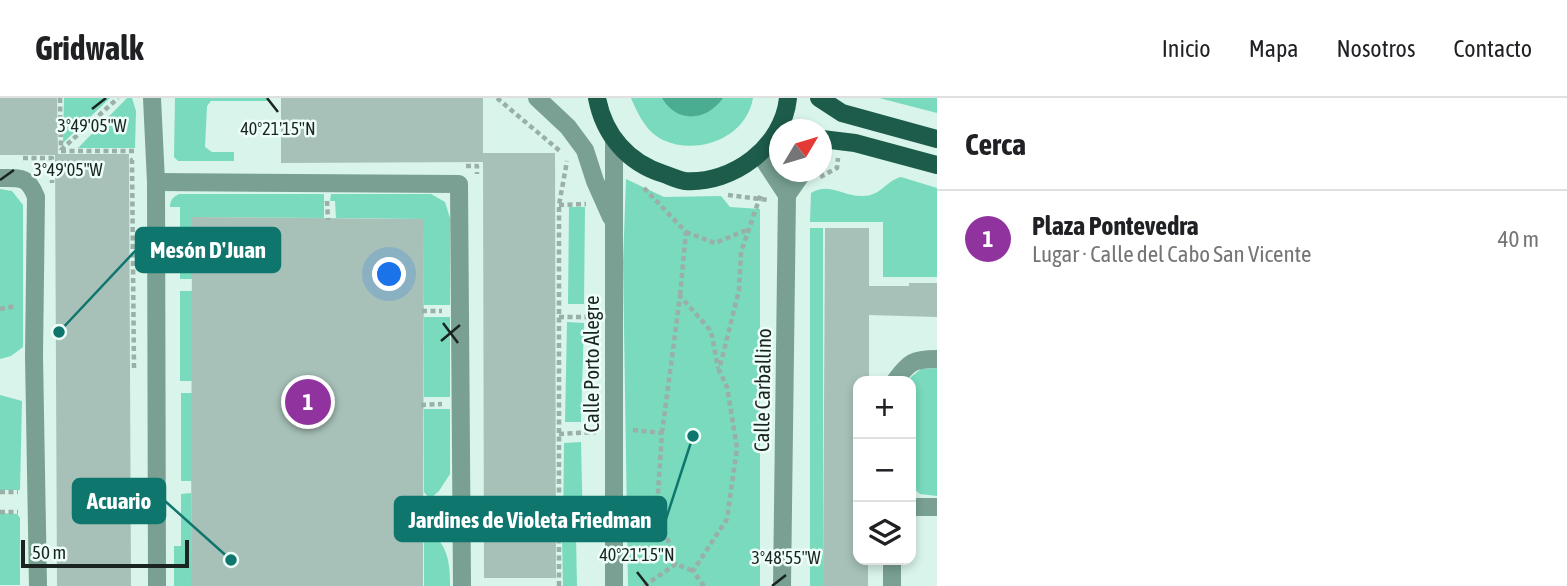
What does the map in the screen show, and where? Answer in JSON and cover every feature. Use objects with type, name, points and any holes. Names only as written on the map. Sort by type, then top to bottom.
[{"type":"main road","points":[[597,98],[600,115],[614,142],[645,169],[684,181],[725,176],[760,155],[769,145]]},
{"type":"main road","points":[[783,119],[788,98]]},
{"type":"main road","points":[[819,98],[842,113],[937,139]]},
{"type":"main road","points":[[832,143],[855,143],[937,165]]},
{"type":"street","points":[[537,98],[568,127],[585,150],[594,181],[614,224]]},
{"type":"street","points":[[154,100],[157,586]]},
{"type":"street","name":"Calle Porto Alegre","points":[[614,142],[614,586]]},
{"type":"street","points":[[760,155],[787,195],[796,182]]},
{"type":"street","points":[[0,178],[21,178],[32,185],[36,197],[34,356],[38,586]]},
{"type":"street","points":[[156,182],[459,184],[462,586]]},
{"type":"street","name":"Calle Carballino","points":[[782,586],[787,195]]},
{"type":"street","points":[[899,376],[906,366],[918,359],[937,359]]},
{"type":"street","points":[[916,507],[937,507]]},
{"type":"street","points":[[892,565],[892,586]]},
{"type":"path","points":[[60,98],[61,151]]},
{"type":"path","points":[[61,151],[118,98]]},
{"type":"path","points":[[498,98],[567,158],[559,205],[559,586]]},
{"type":"path","points":[[61,151],[141,150]]},
{"type":"path","points":[[463,166],[477,166]]},
{"type":"path","points":[[638,182],[686,232],[715,243],[749,229]]},
{"type":"path","points":[[327,192],[328,220]]},
{"type":"path","points":[[719,370],[739,290],[741,252],[761,194]]},
{"type":"path","points":[[559,205],[586,204]]},
{"type":"path","points":[[686,232],[662,433],[657,509],[676,564],[694,571],[704,586]]},
{"type":"path","points":[[680,296],[711,331],[719,370],[727,387],[737,448],[727,519],[694,571]]},
{"type":"path","points":[[0,309],[10,307]]},
{"type":"path","points":[[422,311],[452,311]]},
{"type":"path","points":[[559,317],[596,317]]},
{"type":"path","points":[[421,405],[451,403]]},
{"type":"path","points":[[625,429],[662,433]]},
{"type":"path","points":[[559,434],[596,432]]},
{"type":"path","points":[[0,492],[23,492]]},
{"type":"path","points":[[0,512],[23,512]]},
{"type":"path","points":[[559,534],[597,534]]},
{"type":"path","points":[[644,586],[676,564]]},
{"type":"shaded area","points":[[64,98],[110,98],[63,143]]},
{"type":"shaded area","points":[[127,98],[132,98],[136,111],[135,148],[78,148]]},
{"type":"shaded area","points":[[175,98],[269,98],[269,101],[211,101],[207,106],[205,147],[212,152],[234,152],[234,161],[178,161],[174,157]]},
{"type":"shaded area","points":[[631,98],[753,98],[749,112],[731,133],[718,140],[691,146],[657,137],[643,122]]},
{"type":"shaded area","points":[[662,98],[723,98],[709,111],[692,116],[676,112]]},
{"type":"shaded area","points":[[879,98],[937,98],[937,113]]},
{"type":"shaded area","points":[[901,177],[937,188],[937,277],[883,277],[883,222],[810,222],[811,193],[824,189],[868,196]]},
{"type":"shaded area","points":[[626,179],[664,197],[721,196],[730,207],[760,209],[760,586],[628,586],[623,263]]},
{"type":"shaded area","points":[[0,189],[12,191],[23,205],[23,347],[11,356],[0,359]]},
{"type":"shaded area","points":[[179,194],[324,194],[324,218],[193,217],[192,279],[180,279],[180,207],[170,207],[172,199]]},
{"type":"shaded area","points":[[331,194],[431,194],[445,202],[450,218],[450,305],[424,305],[424,219],[336,218],[335,201],[330,201]]},
{"type":"shaded area","points":[[569,207],[585,207],[584,304],[568,304]]},
{"type":"shaded area","points":[[810,228],[823,228],[823,586],[810,586]]},
{"type":"shaded area","points":[[180,291],[192,291],[192,381],[180,381]]},
{"type":"shaded area","points":[[424,317],[450,317],[450,397],[424,397]]},
{"type":"shaded area","points":[[567,322],[584,323],[581,422],[565,422]]},
{"type":"shaded area","points":[[937,368],[937,496],[920,494],[916,490],[916,376],[912,376],[921,369]]},
{"type":"shaded area","points":[[181,393],[192,393],[192,481],[181,481]]},
{"type":"shaded area","points":[[0,395],[22,401],[20,490],[0,490]]},
{"type":"shaded area","points":[[424,409],[450,409],[450,474],[430,499],[424,492]]},
{"type":"shaded area","points":[[581,442],[583,529],[563,529],[564,443]]},
{"type":"shaded area","points":[[191,493],[191,586],[174,586],[174,546],[181,546],[181,494]]},
{"type":"shaded area","points":[[0,513],[17,514],[20,518],[20,585],[0,585]]},
{"type":"shaded area","points":[[424,530],[443,546],[448,561],[450,586],[424,586]]},
{"type":"shaded area","points":[[562,537],[576,537],[577,586],[563,586]]},
{"type":"building","points":[[0,98],[57,98],[58,154],[129,154],[131,586],[57,586],[55,155],[0,155]]},
{"type":"building","points":[[281,98],[483,98],[483,162],[281,163]]},
{"type":"building","points":[[483,153],[555,153],[556,578],[484,578]]},
{"type":"building","points":[[192,217],[424,219],[423,586],[191,586]]},
{"type":"building","points":[[825,228],[869,228],[869,286],[937,283],[937,317],[869,315],[869,376],[853,376],[853,565],[868,565],[868,586],[823,586]]},
{"type":"place","name":"Mesón D'Juan","points":[[59,332]]},
{"type":"place","name":"Plaza Pontevedra","points":[[308,402]]},
{"type":"place","name":"Jardines de Violeta Friedman","points":[[693,436]]},
{"type":"place","name":"Acuario","points":[[231,560]]}]
